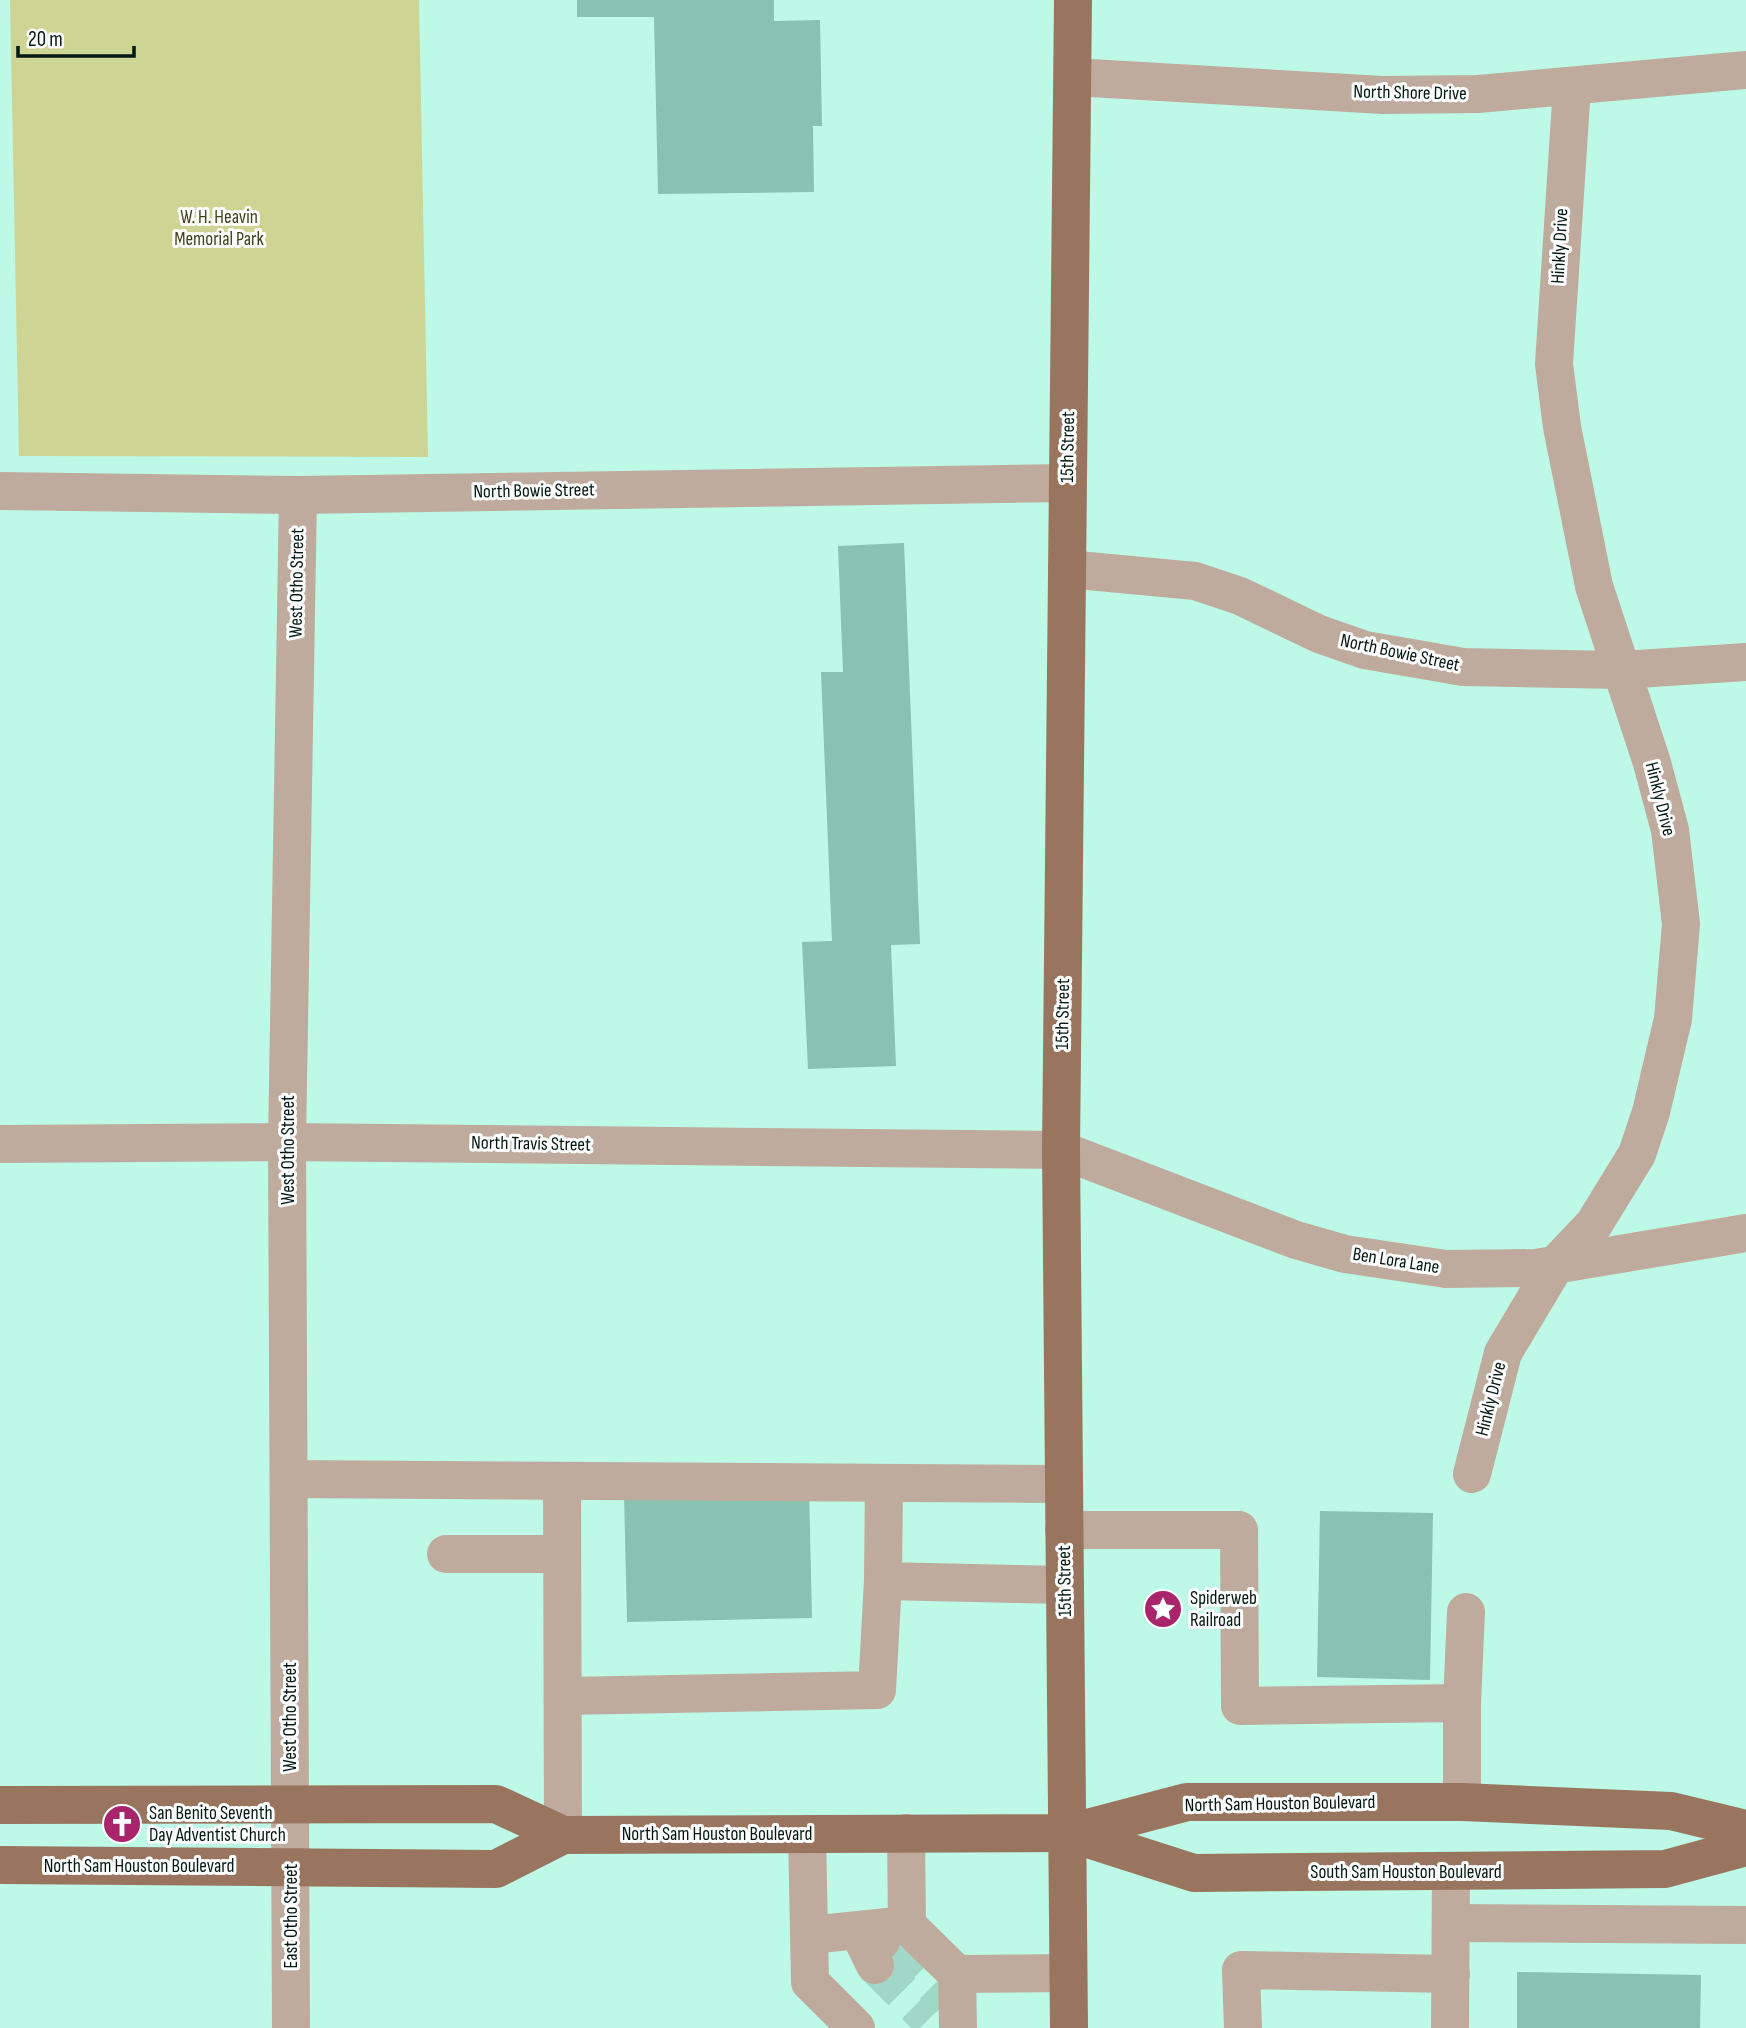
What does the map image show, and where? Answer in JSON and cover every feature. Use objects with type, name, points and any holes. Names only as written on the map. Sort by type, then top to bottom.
[{"type":"main road","name":"15th Street","points":[[1069,2028],[1062,1150],[1073,0]]},
{"type":"main road","name":"North Sam Houston Boulevard","points":[[0,1805],[496,1804],[563,1835],[1069,1833],[1187,1802],[1462,1802],[1671,1811],[1746,1829]]},
{"type":"main road","name":"South Sam Houston Boulevard","points":[[1069,1833],[1194,1873],[1665,1869],[1746,1846]]},
{"type":"main road","name":"North Sam Houston Boulevard","points":[[0,1865],[496,1869],[563,1835]]},
{"type":"street","name":"North Shore Drive","points":[[1073,77],[1383,95],[1478,94],[1746,70]]},
{"type":"street","name":"Hinkly Drive","points":[[1472,1474],[1503,1353],[1556,1264],[1594,1224],[1637,1154],[1651,1112],[1672,1020],[1681,924],[1670,830],[1652,763],[1594,586],[1562,427],[1554,364],[1572,86]]},
{"type":"street","name":"North Bowie Street","points":[[0,491],[298,495],[1067,483]]},
{"type":"street","name":"West Otho Street","points":[[290,1805],[287,1142],[298,495]]},
{"type":"street","name":"North Bowie Street","points":[[1067,569],[1195,582],[1240,596],[1319,634],[1390,654],[1464,667],[1622,670],[1746,662]]},
{"type":"street","name":"North Travis Street","points":[[0,1144],[287,1142],[1062,1150]]},
{"type":"street","name":"Ben Lora Lane","points":[[1062,1150],[1296,1240],[1345,1254],[1447,1269],[1536,1268],[1746,1233]]},
{"type":"street","points":[[289,1479],[1063,1484]]},
{"type":"street","points":[[562,1481],[563,1835]]},
{"type":"street","points":[[564,1696],[877,1690],[883,1581],[884,1483]]},
{"type":"street","points":[[1064,1530],[1239,1530],[1240,1706],[1462,1703]]},
{"type":"street","points":[[446,1554],[561,1554]]},
{"type":"street","points":[[883,1581],[1065,1585]]},
{"type":"street","points":[[1462,1802],[1466,1612]]},
{"type":"street","name":"East Otho Street","points":[[290,1805],[290,2028]]},
{"type":"street","points":[[884,1942],[906,1833]]},
{"type":"street","points":[[807,1834],[810,1982],[856,2028]]},
{"type":"street","points":[[1450,2028],[1451,1872]]},
{"type":"street","points":[[1451,1923],[1746,1925]]},
{"type":"street","points":[[810,1936],[884,1942],[950,2013],[1068,1973]]},
{"type":"street","points":[[1242,2028],[1241,1970],[1451,1974]]},
{"type":"green space","name":"W. H. Heavin Memorial Park","points":[[10,0],[419,0],[428,457],[19,456]]},
{"type":"building","points":[[577,0],[774,0],[774,21],[820,20],[822,126],[813,126],[814,192],[658,194],[654,17],[577,17]]},
{"type":"building","points":[[904,543],[920,944],[891,945],[896,1066],[808,1069],[802,942],[832,941],[821,672],[843,672],[838,546]]},
{"type":"building","points":[[809,1489],[812,1618],[627,1622],[624,1494]]},
{"type":"building","points":[[1320,1511],[1433,1513],[1430,1680],[1317,1677]]},
{"type":"building","points":[[1517,1972],[1701,1975],[1700,2028],[1517,2028]]},
{"type":"tunnel","points":[[893,1945],[948,2000]]},
{"type":"tunnel","points":[[875,1965],[929,2019]]},
{"type":"place","name":"Spiderweb Railroad","points":[[1163,1609]]},
{"type":"place","name":"San Benito Seventh Day Adventist Church","points":[[122,1824]]}]
